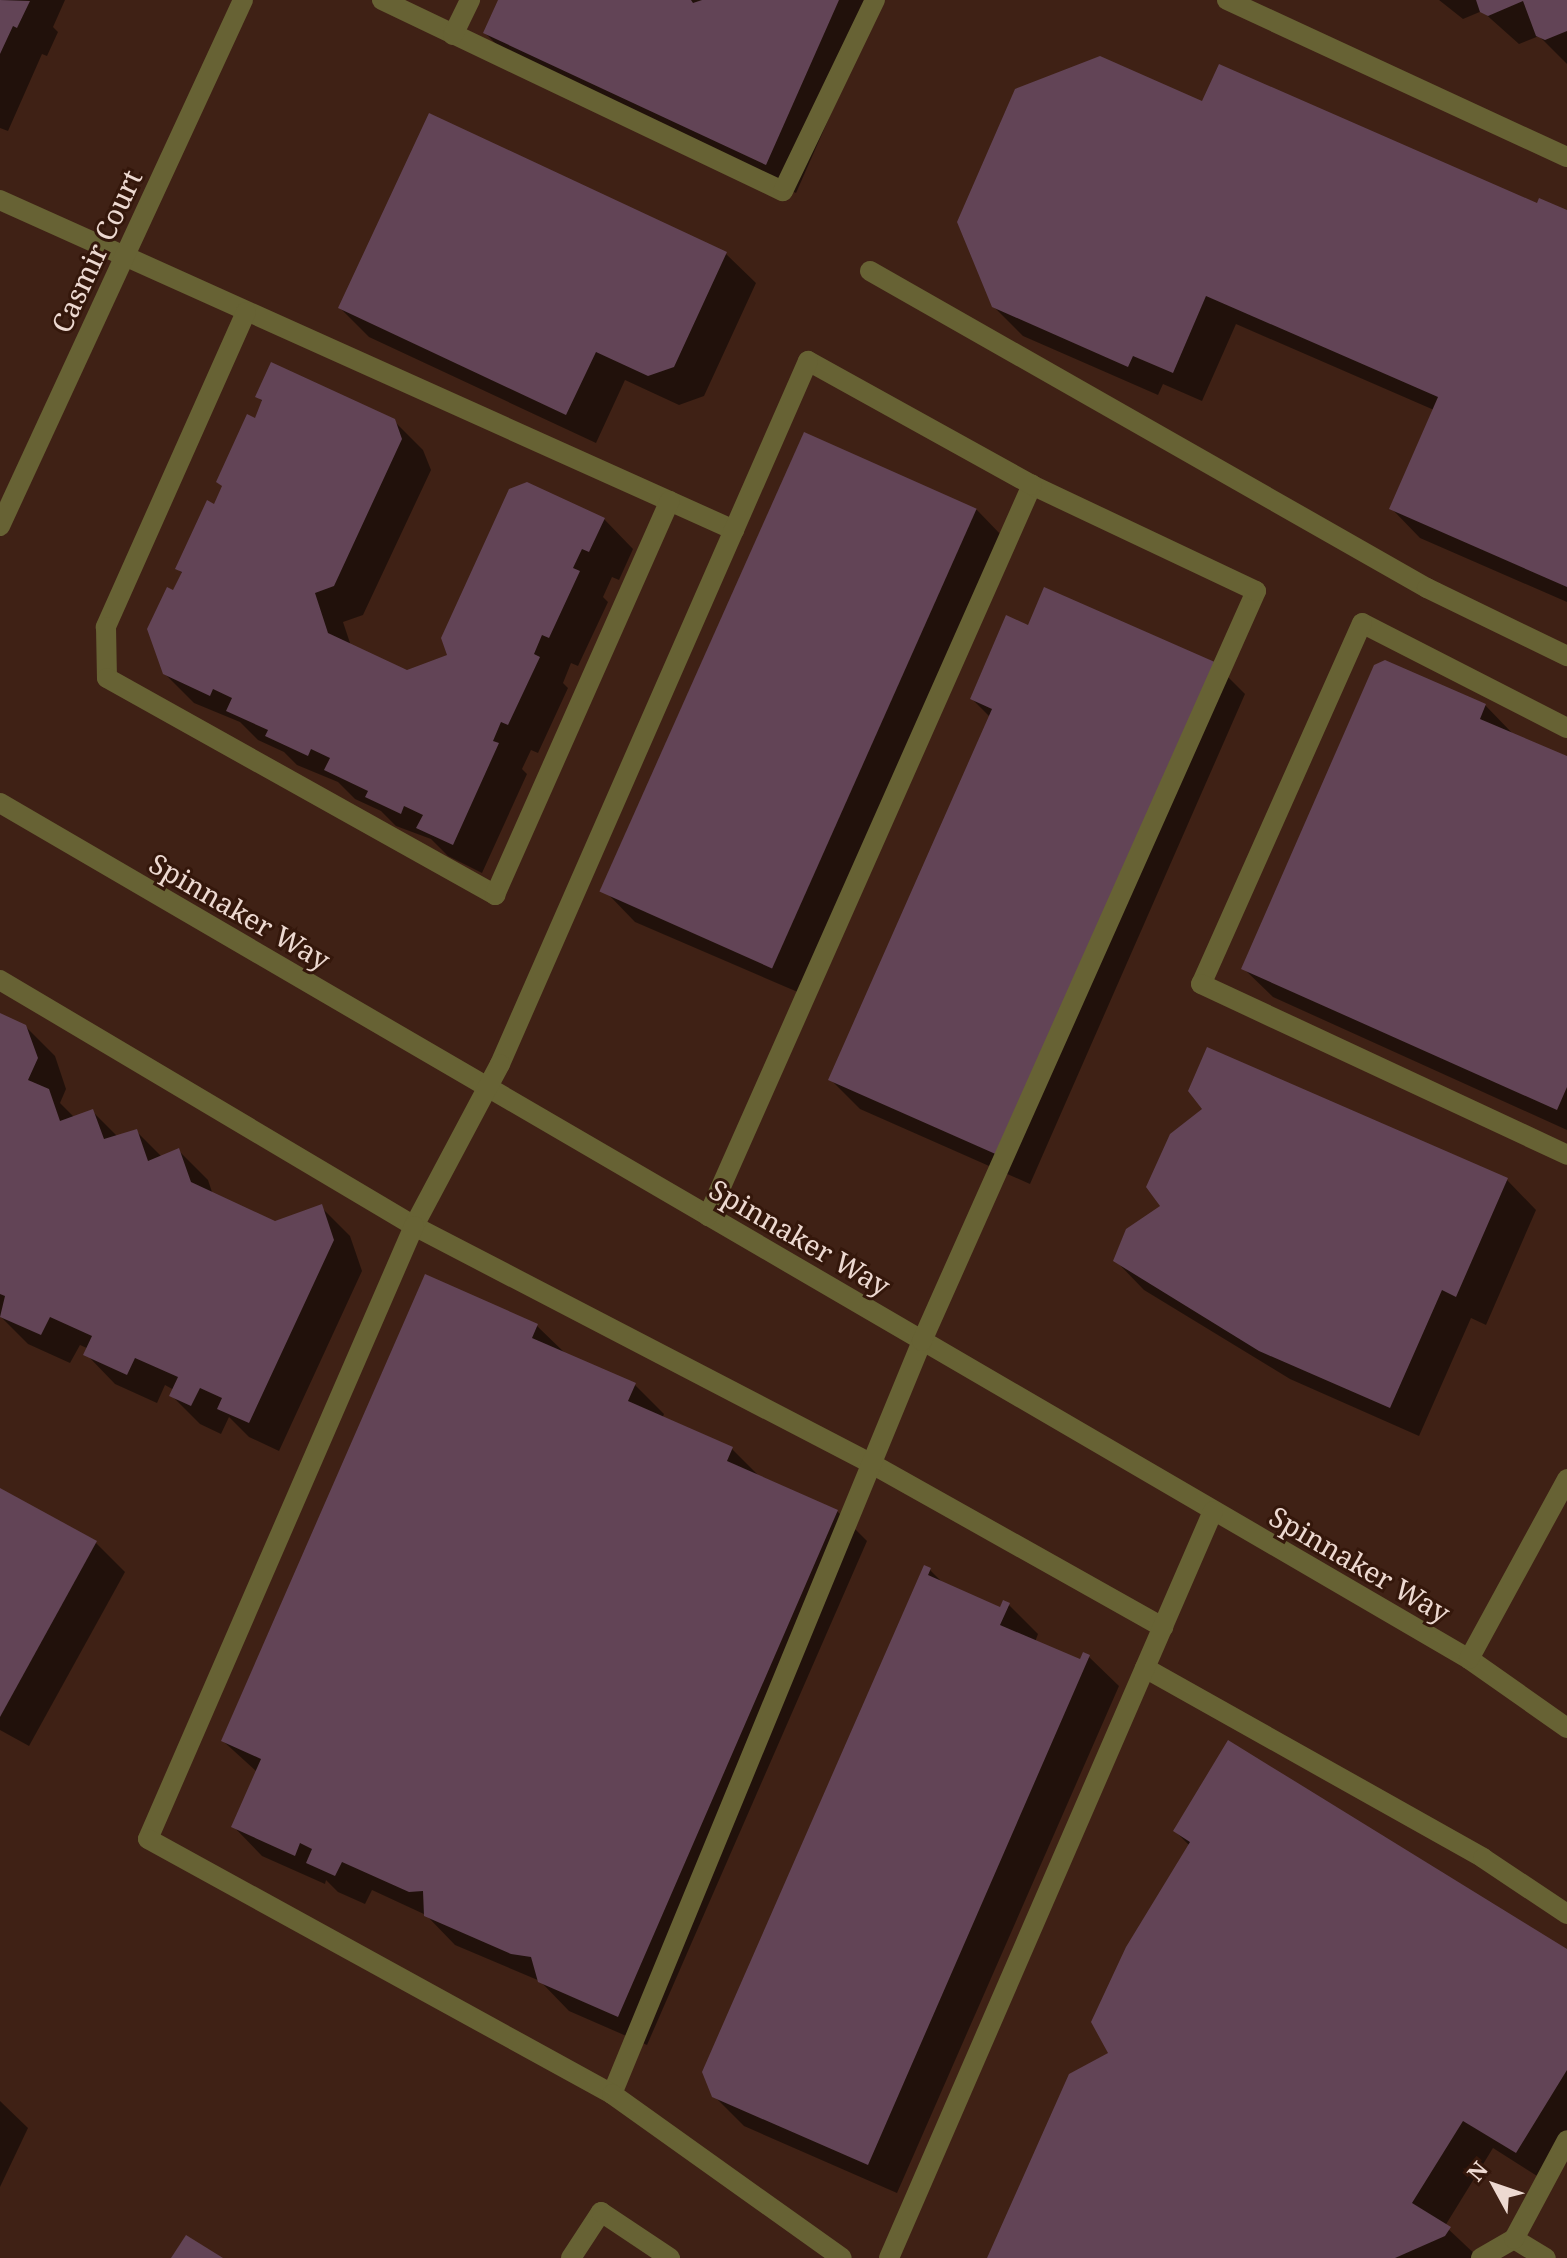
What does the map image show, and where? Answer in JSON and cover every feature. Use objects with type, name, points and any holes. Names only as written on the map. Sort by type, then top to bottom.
[{"type":"street","name":"Casmir Court","points":[[0,526],[243,0]]},
{"type":"street","points":[[382,0],[783,191],[875,0]]},
{"type":"street","points":[[453,35],[470,0]]},
{"type":"street","points":[[1227,0],[1567,157]]},
{"type":"street","points":[[0,200],[734,530]]},
{"type":"street","points":[[870,271],[1427,588],[1567,656]]},
{"type":"street","points":[[246,312],[106,627],[107,678],[495,895],[670,501]]},
{"type":"street","points":[[612,2094],[922,1341],[1256,591],[1032,485],[808,361],[488,1088],[414,1226],[148,1839],[612,2094],[842,2258]]},
{"type":"street","points":[[708,1216],[1032,485]]},
{"type":"street","points":[[1567,728],[1362,623],[1201,984],[1567,1155]]},
{"type":"street","name":"Spinnaker Way","points":[[0,803],[1469,1659],[1567,1728]]},
{"type":"street","points":[[0,980],[414,1226],[872,1464],[1163,1627]]},
{"type":"street","points":[[1469,1659],[1567,1479]]},
{"type":"street","points":[[889,2258],[1213,1511]]},
{"type":"street","points":[[1145,1668],[1483,1858],[1567,1914]]},
{"type":"street","points":[[1481,2258],[1514,2239],[1567,2140]]},
{"type":"street","points":[[571,2258],[601,2212],[670,2258]]},
{"type":"street","points":[[1514,2239],[1546,2258]]},
{"type":"building","points":[[0,0],[30,1],[17,28],[13,26],[0,54]]},
{"type":"building","points":[[498,0],[691,0],[693,3],[702,0],[839,0],[766,165],[483,33]]},
{"type":"building","points":[[1476,0],[1567,0],[1567,31],[1545,40],[1536,36],[1523,1],[1488,16],[1480,12]]},
{"type":"building","points":[[1100,56],[1202,101],[1219,64],[1537,203],[1539,198],[1567,210],[1567,587],[1389,509],[1438,397],[1206,296],[1173,373],[1133,356],[1128,367],[992,307],[957,222],[1015,89]]},
{"type":"building","points":[[429,113],[727,252],[674,367],[648,376],[596,352],[566,415],[338,308]]},
{"type":"building","points":[[271,362],[395,419],[402,439],[334,586],[315,593],[328,633],[407,670],[447,655],[441,638],[509,489],[527,482],[605,518],[589,552],[582,549],[573,568],[580,571],[549,638],[542,635],[534,654],[540,657],[508,725],[501,722],[493,741],[499,743],[453,845],[416,828],[423,815],[404,806],[401,814],[365,797],[368,791],[324,770],[330,758],[311,749],[308,756],[265,736],[268,730],[226,711],[232,698],[213,689],[210,696],[163,674],[147,629],[167,587],[173,590],[182,572],[175,569],[207,500],[214,504],[222,486],[216,482],[247,414],[255,418],[262,400],[255,397]]},
{"type":"building","points":[[804,432],[977,509],[772,968],[599,892]]},
{"type":"building","points":[[1044,587],[1217,663],[1000,1156],[828,1080],[992,709],[970,699],[1006,615],[1028,625]]},
{"type":"building","points":[[1385,660],[1486,704],[1480,719],[1567,756],[1567,1087],[1557,1110],[1241,969],[1374,665]]},
{"type":"building","points":[[0,1013],[26,1025],[38,1058],[28,1080],[49,1089],[60,1121],[93,1109],[104,1139],[137,1129],[148,1161],[179,1148],[191,1182],[275,1221],[322,1204],[334,1240],[249,1423],[217,1409],[222,1398],[200,1388],[191,1406],[169,1396],[178,1377],[135,1358],[127,1375],[83,1355],[92,1336],[50,1317],[41,1335],[0,1317],[5,1296],[0,1294]]},
{"type":"building","points":[[1207,1047],[1508,1178],[1456,1297],[1442,1290],[1390,1408],[1259,1351],[1113,1261],[1126,1229],[1160,1206],[1146,1187],[1170,1134],[1202,1109],[1188,1091]]},
{"type":"building","points":[[425,1274],[538,1324],[532,1338],[636,1383],[628,1401],[733,1447],[727,1461],[838,1510],[618,2017],[538,1982],[531,1957],[511,1954],[424,1916],[423,1891],[409,1892],[342,1862],[335,1876],[306,1863],[312,1849],[300,1843],[295,1856],[231,1827],[261,1759],[221,1741]]},
{"type":"building","points":[[0,1488],[97,1541],[0,1717]]},
{"type":"building","points":[[924,1565],[931,1568],[928,1575],[1000,1607],[1003,1600],[1010,1603],[1000,1625],[1080,1659],[1083,1652],[1090,1655],[868,2165],[712,2097],[702,2072]]},
{"type":"building","points":[[1228,1740],[1567,1949],[1567,2070],[1516,2153],[1463,2121],[1412,2203],[1451,2227],[1445,2236],[1395,2258],[987,2258],[1069,2074],[1108,2053],[1091,2022],[1126,1947],[1190,1842],[1173,1831]]},
{"type":"building","points":[[186,2235],[223,2258],[171,2258]]}]
